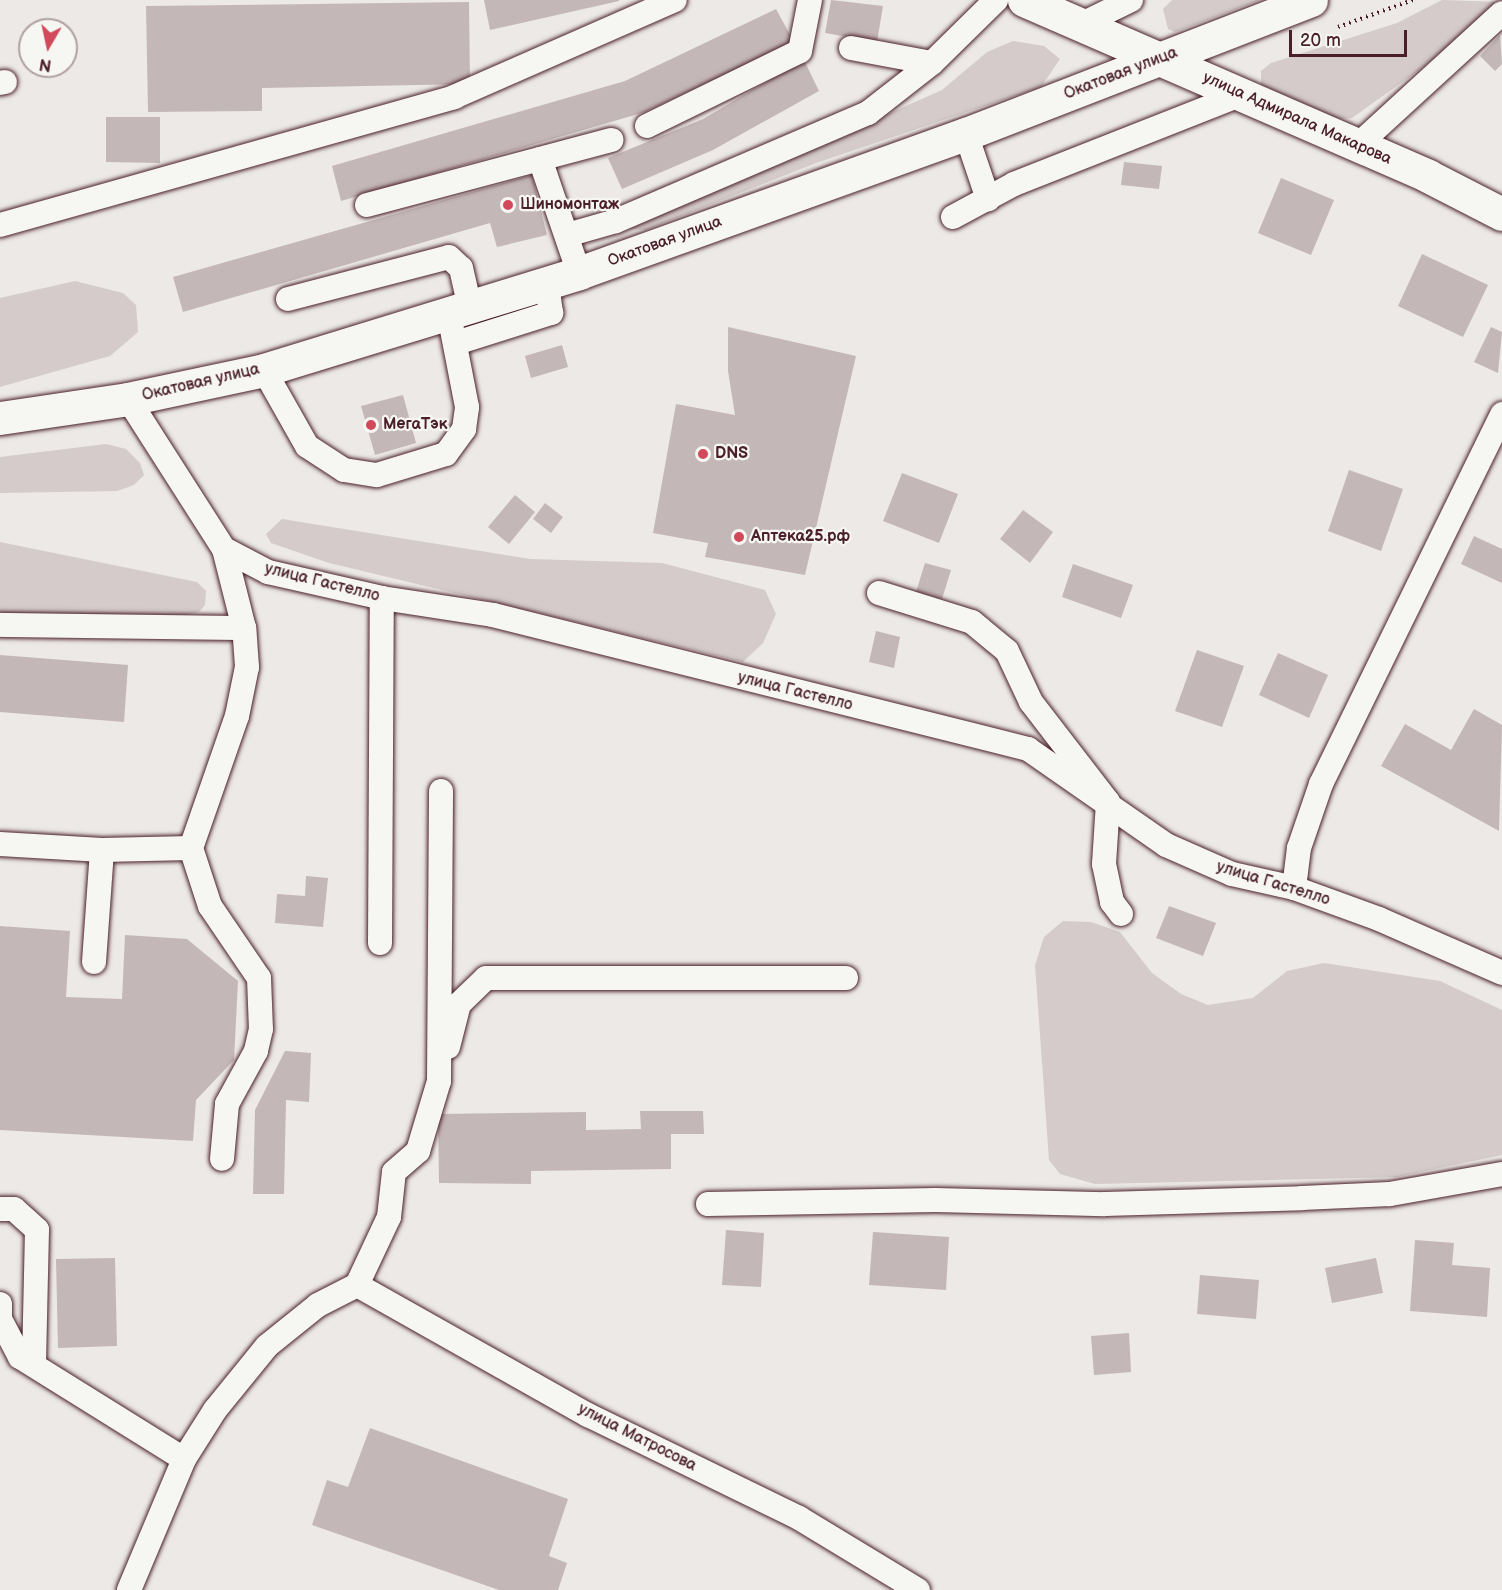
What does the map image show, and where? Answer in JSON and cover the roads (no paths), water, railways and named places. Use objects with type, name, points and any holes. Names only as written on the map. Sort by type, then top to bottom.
[{"type":"main road","name":"Окатовая улица","points":[[0,418],[128,399],[264,369],[458,321],[548,283],[966,134],[1311,0]]},
{"type":"main road","name":"улица Адмирала Макарова","points":[[1052,10],[1240,95],[1358,145],[1502,214]]},
{"type":"lane","points":[[0,225],[454,97],[675,0]]},
{"type":"lane","points":[[647,126],[800,51],[810,0]]},
{"type":"lane","points":[[567,235],[616,220],[868,113],[932,63],[996,0]]},
{"type":"lane","points":[[1052,10],[1131,0]]},
{"type":"lane","points":[[1358,145],[1502,13]]},
{"type":"lane","points":[[851,48],[932,63]]},
{"type":"lane","points":[[953,217],[1014,184],[1240,95]]},
{"type":"lane","points":[[966,134],[988,199]]},
{"type":"lane","points":[[367,205],[611,140]]},
{"type":"lane","points":[[540,159],[579,273]]},
{"type":"lane","points":[[264,369],[307,446],[344,470],[377,475],[446,454],[464,429],[467,407],[458,321],[461,268],[449,257],[288,299]]},
{"type":"lane","name":"улица Гастелло","points":[[128,399],[224,549],[268,572],[381,598],[493,615],[1028,749],[1108,802],[1166,845],[1232,874],[1294,888],[1502,973]]},
{"type":"lane","points":[[1294,888],[1299,848],[1321,784],[1502,414]]},
{"type":"lane","points":[[222,1159],[227,1104],[256,1051],[261,1029],[260,978],[210,906],[191,848],[237,716],[247,668],[244,628],[224,549]]},
{"type":"lane","points":[[879,593],[972,622],[1007,651],[1031,702],[1108,802],[1104,864],[1112,902],[1121,914]]},
{"type":"lane","points":[[381,598],[381,943]]},
{"type":"lane","points":[[0,625],[244,628]]},
{"type":"lane","points":[[439,1081],[441,791]]},
{"type":"lane","points":[[0,844],[102,850],[191,848]]},
{"type":"lane","points":[[94,962],[102,850]]},
{"type":"lane","points":[[129,1590],[184,1459],[215,1410],[267,1346],[318,1305],[357,1285],[389,1217],[394,1172],[418,1151],[459,1004],[486,978],[846,978]]},
{"type":"lane","points":[[708,1204],[936,1200],[1105,1204],[1302,1198],[1390,1194],[1502,1174]]},
{"type":"lane","points":[[0,1209],[14,1209],[37,1230],[34,1365]]},
{"type":"lane","name":"улица Матросова","points":[[357,1285],[588,1415],[799,1518],[918,1590]]},
{"type":"lane","points":[[0,1304],[9,1341],[20,1357],[184,1459]]},
{"type":"place","name":"Шиномонтаж","points":[[508,205]]},
{"type":"place","name":"МегаТэк","points":[[371,425]]},
{"type":"place","name":"DNS","points":[[703,454]]},
{"type":"place","name":"Аптека25.рф","points":[[739,537]]}]
